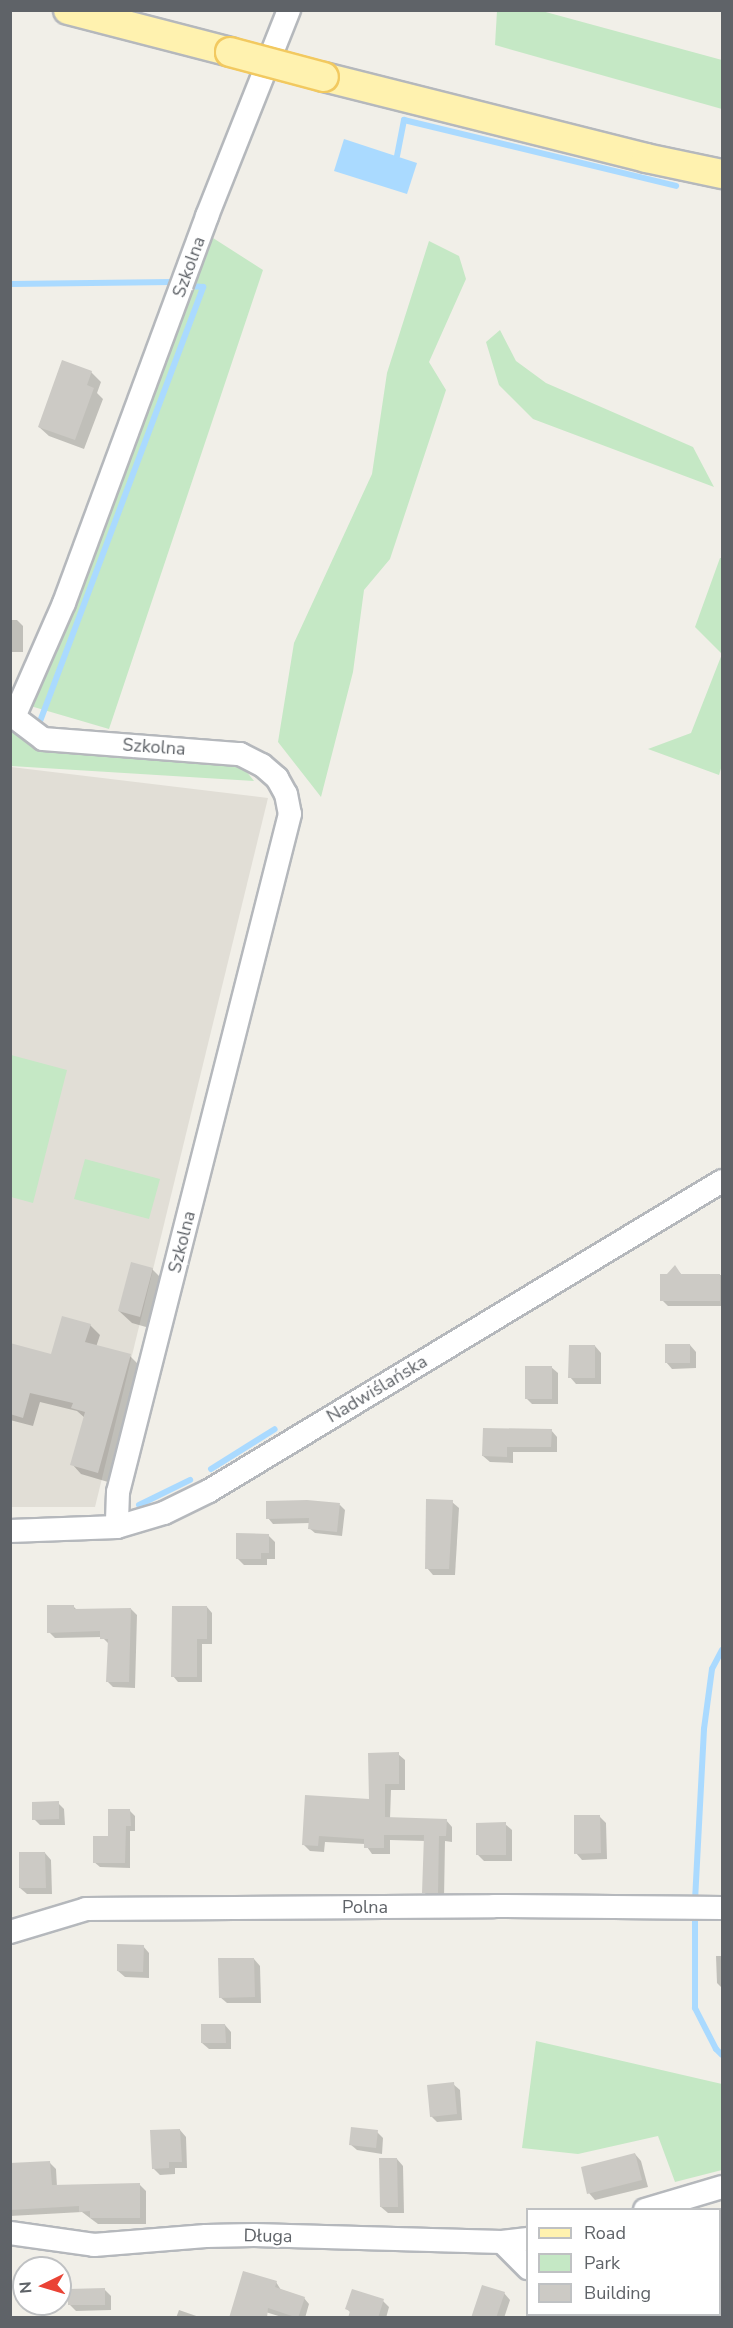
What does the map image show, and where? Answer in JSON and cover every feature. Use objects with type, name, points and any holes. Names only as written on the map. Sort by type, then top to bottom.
[{"type":"main road","points":[[68,10],[646,158],[723,174]]},
{"type":"street","name":"Szkolna","points":[[117,1527],[118,1492],[290,814],[286,794],[277,778],[262,765],[240,754],[44,739],[12,717],[64,603],[207,216],[289,10]]},
{"type":"street","name":"Nadwiślańska","points":[[10,1531],[117,1527],[164,1513],[209,1491],[723,1181]]},
{"type":"street","name":"Polna","points":[[10,1932],[86,1909],[483,1906],[705,1909]]},
{"type":"street","points":[[652,2208],[723,2187]]},
{"type":"street","name":"Długa","points":[[10,2233],[93,2245],[206,2236],[254,2235],[502,2242],[526,2239]]},
{"type":"street","points":[[502,2242],[526,2266]]},
{"type":"shaded area","points":[[11,767],[268,798],[95,1507],[11,1507]]},
{"type":"green space","points":[[497,11],[542,11],[722,60],[722,109],[495,45]]},
{"type":"green space","points":[[213,238],[263,270],[109,729],[27,705],[71,606]]},
{"type":"green space","points":[[429,241],[459,256],[466,279],[429,362],[446,390],[390,559],[364,590],[353,672],[321,797],[278,742],[294,643],[372,474],[387,373]]},
{"type":"green space","points":[[500,330],[516,361],[546,383],[693,447],[714,487],[533,419],[499,385],[486,342]]},
{"type":"green space","points":[[720,558],[722,558],[722,654],[695,627]]},
{"type":"green space","points":[[722,654],[722,765],[719,775],[648,749],[691,733]]},
{"type":"green space","points":[[10,725],[239,762],[254,781],[11,766]]},
{"type":"green space","points":[[11,1055],[67,1070],[33,1203],[11,1197]]},
{"type":"green space","points":[[85,1159],[160,1179],[149,1219],[74,1199]]},
{"type":"green space","points":[[536,2041],[722,2084],[722,2170],[675,2182],[658,2136],[578,2154],[522,2148]]},
{"type":"water","points":[[344,139],[417,163],[407,194],[334,171]]},
{"type":"building","points":[[62,360],[92,371],[87,385],[94,388],[75,440],[38,427]]},
{"type":"building","points":[[131,1262],[153,1268],[140,1317],[118,1311]]},
{"type":"building","points":[[675,1265],[681,1274],[720,1274],[720,1301],[660,1301],[660,1274],[667,1274]]},
{"type":"building","points":[[62,1316],[91,1324],[85,1342],[131,1354],[98,1473],[70,1465],[85,1412],[71,1408],[73,1403],[30,1393],[23,1418],[10,1414],[10,1343],[51,1354]]},
{"type":"building","points":[[665,1344],[690,1344],[690,1363],[665,1363]]},
{"type":"building","points":[[569,1345],[595,1345],[595,1378],[568,1378]]},
{"type":"building","points":[[525,1366],[552,1366],[552,1399],[525,1399]]},
{"type":"building","points":[[483,1428],[552,1429],[551,1447],[507,1447],[507,1457],[482,1456]]},
{"type":"building","points":[[426,1499],[453,1500],[449,1569],[425,1569]]},
{"type":"building","points":[[307,1500],[340,1503],[337,1532],[308,1529],[309,1518],[266,1519],[266,1501]]},
{"type":"building","points":[[236,1533],[269,1534],[269,1553],[261,1553],[261,1559],[236,1559]]},
{"type":"building","points":[[47,1605],[74,1605],[74,1609],[131,1608],[129,1682],[106,1682],[108,1639],[100,1639],[100,1631],[47,1633]]},
{"type":"building","points":[[172,1606],[207,1606],[207,1639],[197,1639],[197,1677],[171,1677]]},
{"type":"building","points":[[399,1752],[399,1784],[385,1784],[385,1817],[447,1819],[446,1836],[439,1836],[438,1893],[422,1893],[424,1835],[384,1835],[384,1848],[364,1848],[364,1839],[319,1836],[318,1846],[302,1845],[305,1795],[369,1799],[368,1753]]},
{"type":"building","points":[[59,1801],[59,1819],[32,1820],[32,1802]]},
{"type":"building","points":[[108,1809],[130,1809],[131,1826],[126,1826],[125,1863],[93,1863],[93,1836],[108,1836]]},
{"type":"building","points":[[574,1815],[600,1815],[601,1853],[574,1854]]},
{"type":"building","points":[[506,1822],[506,1855],[476,1855],[476,1823]]},
{"type":"building","points":[[19,1852],[45,1852],[46,1888],[19,1888]]},
{"type":"building","points":[[117,1944],[144,1945],[143,1972],[117,1971]]},
{"type":"building","points":[[218,1958],[254,1958],[255,1997],[219,1998]]},
{"type":"building","points":[[201,2024],[225,2024],[226,2043],[201,2043]]},
{"type":"building","points":[[454,2082],[457,2114],[430,2117],[427,2085]]},
{"type":"building","points":[[351,2127],[378,2130],[376,2148],[349,2145]]},
{"type":"building","points":[[180,2129],[182,2162],[169,2162],[169,2168],[152,2169],[150,2130]]},
{"type":"building","points":[[635,2153],[642,2180],[587,2194],[581,2167]]},
{"type":"building","points":[[379,2158],[397,2158],[398,2207],[380,2207]]},
{"type":"building","points":[[50,2161],[52,2185],[140,2183],[140,2218],[90,2218],[90,2211],[79,2212],[79,2206],[10,2210],[10,2163]]},
{"type":"building","points":[[243,2271],[277,2281],[275,2287],[305,2297],[298,2318],[268,2308],[267,2318],[229,2318]]},
{"type":"building","points":[[482,2285],[505,2292],[496,2318],[471,2318]]},
{"type":"building","points":[[105,2288],[105,2305],[72,2305],[72,2289]]},
{"type":"building","points":[[352,2289],[384,2299],[378,2318],[348,2318],[350,2311],[345,2309]]},
{"type":"waterway","points":[[397,156],[404,120],[676,186]]},
{"type":"waterway","points":[[10,284],[172,282]]},
{"type":"waterway","points":[[39,724],[203,287],[191,286]]},
{"type":"waterway","points":[[211,1469],[275,1429]]},
{"type":"waterway","points":[[139,1505],[190,1480]]},
{"type":"waterway","points":[[722,1650],[712,1669],[704,1729],[695,1900],[695,2008],[716,2049],[722,2055]]}]
